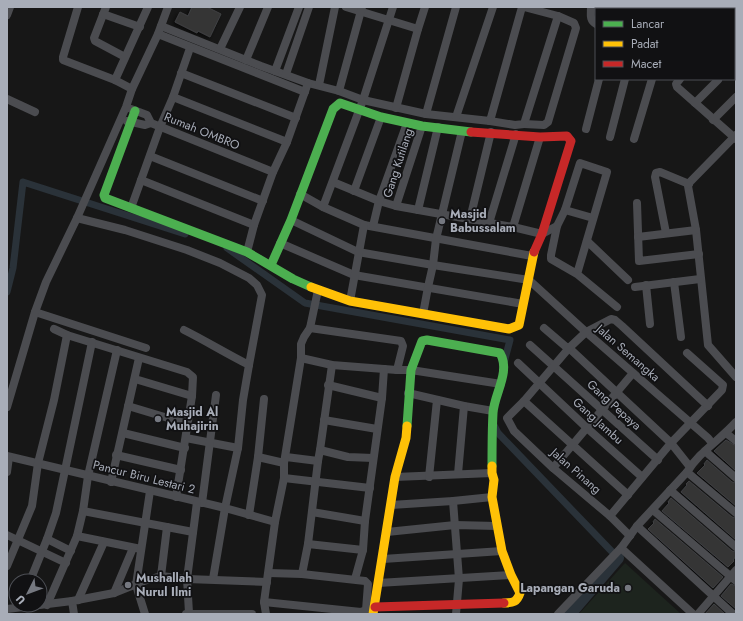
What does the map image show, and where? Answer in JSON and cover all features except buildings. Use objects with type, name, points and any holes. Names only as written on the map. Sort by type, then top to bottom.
[{"type":"street","points":[[7,14],[10,7]]},
{"type":"street","points":[[78,7],[62,57],[63,60],[132,88]]},
{"type":"street","points":[[115,80],[148,7]]},
{"type":"street","points":[[7,407],[46,282],[87,196],[126,107],[132,88],[158,34],[168,7]]},
{"type":"street","points":[[220,49],[240,7]]},
{"type":"street","points":[[246,60],[268,7]]},
{"type":"street","points":[[276,71],[299,7]]},
{"type":"street","points":[[286,74],[309,7]]},
{"type":"street","points":[[319,85],[335,7]]},
{"type":"street","points":[[346,7],[362,9],[418,29]]},
{"type":"street","points":[[323,207],[363,100],[393,7]]},
{"type":"street","points":[[396,108],[425,7]]},
{"type":"street","points":[[426,114],[456,7]]},
{"type":"street","points":[[456,117],[493,7]]},
{"type":"street","points":[[161,26],[308,83],[339,91],[363,100],[426,114],[515,125],[544,125],[548,122],[576,28],[574,23],[558,16],[523,7],[490,121]]},
{"type":"street","points":[[591,7],[591,18],[595,23]]},
{"type":"street","points":[[339,91],[362,9]]},
{"type":"street","points":[[125,57],[95,41],[94,38],[104,11],[140,27]]},
{"type":"street","points":[[524,124],[558,16]]},
{"type":"street","points":[[158,34],[190,48],[305,92]]},
{"type":"street","points":[[131,208],[190,48]]},
{"type":"street","points":[[181,73],[296,118]]},
{"type":"street","points":[[586,129],[599,80]]},
{"type":"street","points":[[610,137],[626,80]]},
{"type":"street","points":[[634,139],[652,80]]},
{"type":"street","points":[[679,80],[676,84],[677,87],[713,120],[735,137],[688,184]]},
{"type":"street","points":[[695,103],[718,80]]},
{"type":"street","points":[[247,252],[254,225],[273,172],[287,142],[308,83]]},
{"type":"street","points":[[172,97],[287,142]]},
{"type":"street","points":[[713,120],[736,97]]},
{"type":"street","points":[[7,99],[35,112]]},
{"type":"street","points":[[135,110],[104,195],[105,198],[247,252],[293,279],[318,290],[350,301],[509,329],[519,325],[529,280],[532,256],[542,234],[571,141],[567,136],[540,137],[491,132],[462,131],[422,126],[382,117],[340,103],[335,106],[308,176],[270,265]]},
{"type":"street","name":"Rumah OMBRO","points":[[126,107],[147,116],[151,123],[160,127],[273,172]]},
{"type":"street","points":[[354,191],[382,117]]},
{"type":"street","points":[[121,118],[130,122],[145,124],[151,123]]},
{"type":"street","name":"Gang Kutilang","points":[[373,226],[379,201],[407,123]]},
{"type":"street","name":"Gang Kutilang","points":[[396,206],[422,126]]},
{"type":"street","points":[[418,210],[438,127]]},
{"type":"street","points":[[423,314],[441,215],[462,131]]},
{"type":"street","points":[[470,219],[491,132]]},
{"type":"street","points":[[489,223],[516,134]]},
{"type":"street","points":[[513,227],[540,137]]},
{"type":"street","points":[[150,156],[263,200]]},
{"type":"street","points":[[577,274],[608,172],[580,163],[565,210],[557,226],[551,259],[577,274],[617,307]]},
{"type":"street","points":[[666,233],[655,177],[656,172],[660,172],[688,184]]},
{"type":"street","points":[[141,180],[254,225]]},
{"type":"street","points":[[333,182],[379,201],[441,215],[513,227],[542,234],[557,226]]},
{"type":"street","points":[[688,184],[699,254],[700,279],[708,346],[736,377]]},
{"type":"street","points":[[300,194],[323,207],[364,225],[532,256]]},
{"type":"street","points":[[637,203],[639,260],[699,254]]},
{"type":"street","points":[[565,210],[594,218]]},
{"type":"street","points":[[77,218],[125,230],[187,250],[220,263],[249,278],[257,285],[262,295],[243,400],[238,448],[212,579]]},
{"type":"street","points":[[290,220],[358,252],[529,280]]},
{"type":"street","points":[[350,301],[364,225]]},
{"type":"street","points":[[638,237],[696,230]]},
{"type":"street","points":[[587,241],[628,280]]},
{"type":"street","points":[[280,243],[354,275],[523,304]]},
{"type":"street","points":[[635,287],[700,279]]},
{"type":"street","name":"Jalan Semangka","points":[[529,280],[712,443]]},
{"type":"street","points":[[674,282],[681,337]]},
{"type":"street","points":[[646,285],[650,324]]},
{"type":"street","points":[[266,614],[264,602],[275,522],[284,478],[285,460],[301,358],[301,344],[310,328],[318,290]]},
{"type":"street","points":[[36,312],[146,348]]},
{"type":"street","points":[[628,495],[524,401],[569,348],[586,332],[611,319],[615,320],[708,406]]},
{"type":"street","points":[[310,328],[401,340],[403,346],[397,370]]},
{"type":"street","points":[[544,328],[564,346],[569,348],[616,394],[671,444],[689,470],[736,513]]},
{"type":"street","points":[[54,329],[67,335],[187,372],[193,377],[185,448],[176,498]]},
{"type":"street","points":[[184,330],[207,341],[230,356],[249,365]]},
{"type":"street","points":[[7,566],[32,506],[38,463],[54,400],[67,335]]},
{"type":"street","points":[[427,340],[500,353],[504,360],[501,384],[493,411],[492,473],[494,480],[492,497],[496,526],[502,551],[520,593],[520,596],[513,603],[456,609],[374,611],[395,477],[406,438],[408,393],[411,370],[422,341],[427,340]]},
{"type":"street","points":[[33,573],[56,513],[92,342]]},
{"type":"street","name":"Gang Pepaya","points":[[530,345],[658,460]]},
{"type":"street","points":[[48,601],[72,551],[77,536],[83,511],[88,476],[117,350]]},
{"type":"street","points":[[610,516],[671,444],[722,390],[723,385],[687,353]]},
{"type":"street","points":[[111,482],[139,358]]},
{"type":"street","points":[[301,358],[332,365],[411,370],[501,384]]},
{"type":"street","name":"Gang Jambu","points":[[518,363],[642,477]]},
{"type":"street","points":[[302,574],[308,544],[328,385],[332,365]]},
{"type":"street","points":[[356,579],[363,550],[365,521],[382,398],[384,369]]},
{"type":"street","points":[[553,468],[633,373]]},
{"type":"street","points":[[135,379],[192,396]]},
{"type":"street","points":[[328,385],[382,398]]},
{"type":"street","points":[[408,393],[493,411]]},
{"type":"street","points":[[216,395],[210,442],[193,532],[187,579],[187,614],[252,614]]},
{"type":"street","points":[[249,515],[258,457],[264,399]]},
{"type":"street","points":[[429,476],[437,400]]},
{"type":"street","name":"Jalan Pinang","points":[[524,401],[507,418],[514,431],[553,468],[610,516],[630,536]]},
{"type":"street","points":[[128,406],[188,424]]},
{"type":"street","points":[[458,474],[464,406]]},
{"type":"street","points":[[324,420],[378,429]]},
{"type":"street","points":[[558,614],[616,554],[637,526],[712,443],[726,433],[736,422]]},
{"type":"street","points":[[123,433],[185,448]]},
{"type":"street","points":[[726,433],[736,442]]},
{"type":"street","points":[[186,438],[238,448]]},
{"type":"street","points":[[320,450],[348,457],[373,458]]},
{"type":"street","points":[[705,451],[736,478]]},
{"type":"street","points":[[116,455],[181,470]]},
{"type":"street","points":[[7,472],[8,457]]},
{"type":"street","name":"Pancur Biru Lestari 2","points":[[8,457],[38,463],[176,498],[225,508],[275,522]]},
{"type":"street","points":[[258,457],[318,461]]},
{"type":"street","points":[[395,477],[492,473]]},
{"type":"street","points":[[284,478],[370,488]]},
{"type":"street","points":[[670,490],[736,547]]},
{"type":"street","points":[[114,593],[137,548],[145,522],[150,491]]},
{"type":"street","points":[[391,505],[453,502],[492,497]]},
{"type":"street","points":[[453,502],[459,579],[456,609]]},
{"type":"street","points":[[653,510],[733,579]]},
{"type":"street","points":[[83,511],[193,532]]},
{"type":"street","points":[[312,512],[365,521]]},
{"type":"street","points":[[387,532],[455,525],[496,526]]},
{"type":"street","points":[[637,526],[733,614]]},
{"type":"street","points":[[161,576],[167,527]]},
{"type":"street","points":[[7,535],[66,563]]},
{"type":"street","points":[[77,536],[137,548]]},
{"type":"street","points":[[47,539],[72,551]]},
{"type":"street","points":[[74,614],[75,600],[104,542]]},
{"type":"street","points":[[308,544],[363,550]]},
{"type":"street","points":[[137,548],[136,585],[145,614]]},
{"type":"street","points":[[383,559],[502,551]]},
{"type":"street","points":[[616,554],[692,614]]},
{"type":"street","points":[[698,614],[713,596],[733,579],[736,570]]},
{"type":"street","points":[[264,602],[364,612],[366,610],[368,584],[365,580],[302,574],[269,573]]},
{"type":"street","points":[[378,583],[511,575]]},
{"type":"street","points":[[48,605],[114,593],[161,576],[187,579],[267,582]]},
{"type":"shaded area","name":"Lapangan Garuda","points":[[625,563],[681,614],[579,614]]},
{"type":"waterway","points":[[7,292],[13,268],[23,182],[185,234]]},
{"type":"waterway","points":[[227,248],[305,303],[510,340],[504,363]]},
{"type":"waterway","points":[[494,425],[498,433],[618,558]]},
{"type":"waterway","points":[[570,614],[618,558]]},
{"type":"traffic: fast","points":[[271,265],[291,220],[333,109],[340,103],[381,117],[422,126],[471,132]]},
{"type":"traffic: fast","points":[[135,111],[104,195],[105,198],[247,252],[293,279],[311,287]]},
{"type":"traffic: fast","points":[[407,426],[411,370],[422,341],[427,340],[500,353],[504,368],[493,413],[492,466]]},
{"type":"traffic: slow","points":[[311,287],[350,301],[509,329],[519,325],[534,252]]},
{"type":"traffic: slow","points":[[373,614],[395,477],[406,438],[407,426]]},
{"type":"traffic: slow","points":[[492,466],[494,480],[492,497],[502,551],[520,593],[518,598],[514,601],[504,603]]},
{"type":"traffic: jam","points":[[471,132],[540,137],[567,136],[571,141],[542,234],[534,252]]},
{"type":"traffic: jam","points":[[375,607],[504,603]]},
{"type":"place","name":"Masjid Babussalam","points":[[442,221]]},
{"type":"place","name":"Masjid Al Muhajirin","points":[[158,419]]},
{"type":"place","name":"Mushallah Nurul Ilmi","points":[[128,585]]},
{"type":"place","name":"Lapangan Garuda","points":[[628,588]]}]
